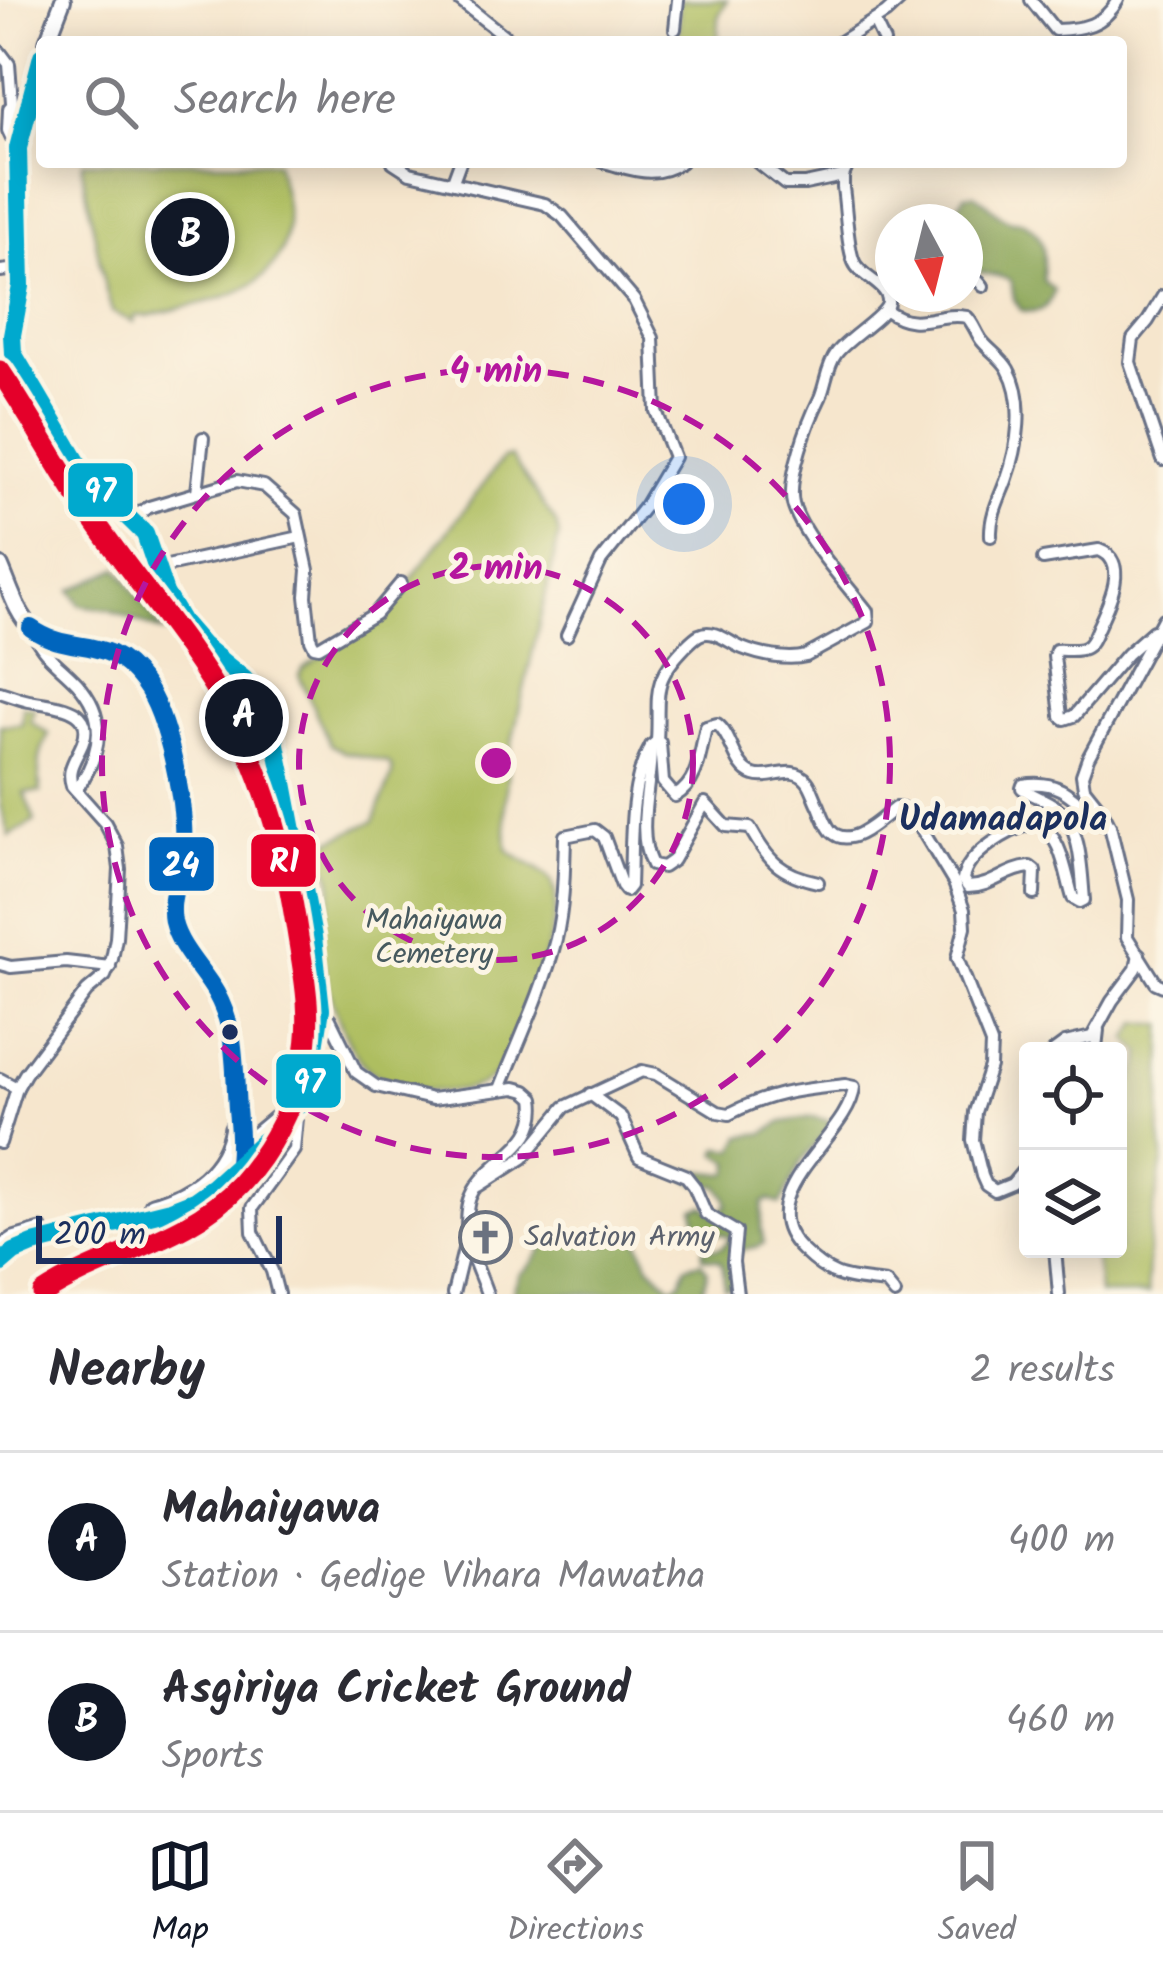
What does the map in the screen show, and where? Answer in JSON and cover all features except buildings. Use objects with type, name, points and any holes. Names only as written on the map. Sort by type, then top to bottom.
[{"type":"highway","points":[[0,566],[31,628],[56,640],[120,657],[147,687],[162,716],[183,830],[182,860],[173,890],[174,923],[228,1019],[236,1053],[241,1127],[239,1156],[214,1186],[183,1205],[32,1244],[0,1264]]},
{"type":"highway","points":[[215,1171],[229,1145],[237,1112]]},
{"type":"highway","points":[[0,1249],[36,1233],[167,1201],[239,1156]]},
{"type":"main road","points":[[48,36],[63,0]]},
{"type":"main road","points":[[36,104],[21,128],[18,146],[20,298],[8,356],[85,475],[131,518],[150,544],[169,601],[193,636],[244,679],[266,708],[278,749],[313,938],[321,1009],[308,1087],[298,1106],[280,1126],[239,1156]]},
{"type":"main road","points":[[11,109],[11,135],[18,146]]},
{"type":"main road","points":[[239,1156],[295,1099],[312,1066]]},
{"type":"main road","points":[[237,1112],[262,1129]]},
{"type":"street","points":[[459,0],[504,36]]},
{"type":"street","points":[[675,29],[678,0]]},
{"type":"street","points":[[850,36],[900,0]]},
{"type":"street","points":[[1031,0],[1055,30],[1098,23],[1118,0]]},
{"type":"street","points":[[874,21],[881,36]]},
{"type":"street","points":[[0,52],[8,59],[11,109],[21,128]]},
{"type":"street","points":[[403,168],[545,205],[562,216],[634,300],[653,338],[656,411],[674,457],[645,506],[601,561],[567,635]]},
{"type":"street","points":[[454,181],[458,168]]},
{"type":"street","points":[[630,168],[653,173],[672,168]]},
{"type":"street","points":[[765,168],[784,184],[843,176]]},
{"type":"street","points":[[846,168],[843,176],[853,261],[875,282]]},
{"type":"street","points":[[0,271],[20,269]]},
{"type":"street","points":[[1163,296],[1133,339],[1130,362],[1163,460]]},
{"type":"street","points":[[818,882],[791,877],[762,850],[750,828],[726,826],[705,803],[673,860],[663,867],[652,865],[646,854],[645,826],[656,698],[668,665],[702,634],[717,634],[745,650],[794,659],[868,622],[867,611],[798,515],[792,486],[812,412],[834,356],[883,312]]},
{"type":"street","points":[[890,312],[908,322],[967,316],[1011,374],[1020,405],[1018,425],[1009,474],[990,522],[991,536]]},
{"type":"street","points":[[197,492],[203,438]]},
{"type":"street","points":[[131,518],[148,507],[237,482],[263,486],[296,514],[308,570],[306,596],[314,646],[376,614],[401,583]]},
{"type":"street","points":[[158,568],[300,537]]},
{"type":"street","points":[[1043,560],[1099,550],[1113,559],[1114,596],[1091,642],[1080,650],[1056,650],[1054,656],[1065,719],[1075,716],[1161,622]]},
{"type":"street","points":[[1161,622],[1082,775],[1084,788],[1110,826],[1128,900],[1127,937],[1156,983],[1163,986]]},
{"type":"street","points":[[31,628],[42,651],[74,680],[97,714],[97,750],[76,790]]},
{"type":"street","points":[[0,692],[77,713],[86,733],[69,774],[72,786],[105,823],[117,846],[120,869],[110,967],[46,1042],[17,1088],[0,1143]]},
{"type":"street","points":[[500,1090],[556,939],[565,836],[595,830],[604,837],[626,891],[635,801],[645,757],[660,743],[663,782],[675,796],[686,790],[695,774],[706,727],[717,724],[727,731],[750,774],[792,772],[806,779],[836,835],[861,835],[896,808],[910,809],[954,883],[964,910],[957,958],[991,1044],[973,1140],[982,1177],[995,1191],[1019,1176]]},
{"type":"street","points":[[1034,894],[1035,871],[1030,866],[1016,868],[984,887],[968,887],[963,880],[970,860],[1037,822],[1058,844],[1073,898],[1084,900],[1070,823],[1023,785],[1059,786],[1110,826]]},
{"type":"street","points":[[1070,1042],[1092,1037],[1136,969],[1139,954]]},
{"type":"street","points":[[0,964],[10,968],[67,962],[110,967]]},
{"type":"street","points":[[321,1009],[356,1072],[376,1086],[432,1099],[515,1088],[534,1098],[536,1118],[518,1148],[490,1169],[472,1192],[453,1294]]},
{"type":"street","points":[[1097,1042],[1098,1027]]},
{"type":"street","points":[[478,1186],[523,1158],[565,1107],[642,1071],[729,1114],[782,1092],[845,1084],[854,1087],[853,1102],[791,1188],[787,1228],[796,1245],[826,1272],[886,1283],[895,1294]]},
{"type":"street","points":[[0,1078],[17,1088]]},
{"type":"street","points":[[590,1094],[621,1117],[639,1157],[686,1176],[706,1214],[736,1232],[737,1294]]},
{"type":"street","points":[[278,1294],[253,1232],[252,1208],[294,1150],[298,1106]]},
{"type":"street","points":[[467,1238],[488,1294]]},
{"type":"street","points":[[1056,1258],[1059,1294]]},
{"type":"green space","points":[[679,0],[727,0],[719,15],[718,36],[679,36]]},
{"type":"green space","points":[[277,168],[287,212],[281,252],[270,270],[235,293],[135,316],[134,322],[112,312],[82,169]]},
{"type":"green space","points":[[974,194],[1038,235],[1043,280],[1054,290],[1043,309],[1021,310],[1011,281],[983,273],[983,204],[959,204],[965,195]]},
{"type":"green space","name":"Mahaiyawa Cemetery","points":[[511,457],[556,523],[559,536],[509,755],[507,849],[551,881],[555,914],[536,982],[498,1071],[471,1088],[432,1091],[392,1082],[364,1065],[347,1039],[334,1004],[321,937],[332,883],[318,850],[374,821],[392,767],[330,744],[299,675],[385,614],[503,458]]},
{"type":"green space","points":[[118,568],[163,632],[110,610],[80,605],[71,590]]},
{"type":"green space","points":[[23,707],[35,709],[30,721],[49,734],[39,762],[41,792],[24,793],[35,821],[9,836],[0,805],[0,725],[22,724]]},
{"type":"green space","points":[[1139,1022],[1163,1025],[1163,1159],[1149,1237],[1149,1294],[1099,1294],[1096,1258],[1127,1258],[1127,1090],[1142,1053],[1128,1039]]},
{"type":"green space","points":[[813,1117],[834,1122],[801,1162],[781,1204],[763,1203],[764,1243],[732,1257],[732,1287],[724,1287],[723,1267],[719,1260],[703,1257],[703,1249],[722,1247],[730,1237],[697,1229],[694,1209],[704,1206],[714,1213],[727,1206],[727,1199],[718,1186],[691,1181],[679,1169],[726,1174],[731,1162],[717,1154],[719,1148],[735,1150],[742,1136]]},
{"type":"green space","points":[[633,1235],[649,1265],[672,1287],[681,1281],[686,1266],[701,1262],[708,1271],[701,1294],[514,1294],[520,1273],[550,1240],[606,1244]]},
{"type":"transit line","name":"97","points":[[0,1264],[33,1244],[170,1210],[214,1186],[302,1100],[321,1009],[313,937],[265,708],[244,679],[182,622],[165,593],[145,534],[85,475],[13,353],[21,286],[18,148],[36,79]]},
{"type":"transit line","name":"R1","points":[[0,371],[82,503],[213,684],[243,739],[281,850],[308,1016],[306,1047],[293,1096],[271,1143],[240,1184],[196,1220],[43,1294]]},
{"type":"transit line","name":"24","points":[[31,628],[46,637],[115,656],[143,682],[161,717],[179,787],[183,832],[173,922],[228,1021],[235,1064],[238,1164]]},
{"type":"place","name":"Asgiriya Cricket Ground","points":[[190,237]]},
{"type":"place","name":"Mahaiyawa","points":[[244,718]]},
{"type":"place","name":"Salvation Army","points":[[485,1238]]},
{"type":"district","name":"Udamadapola","points":[[1003,820]]}]
